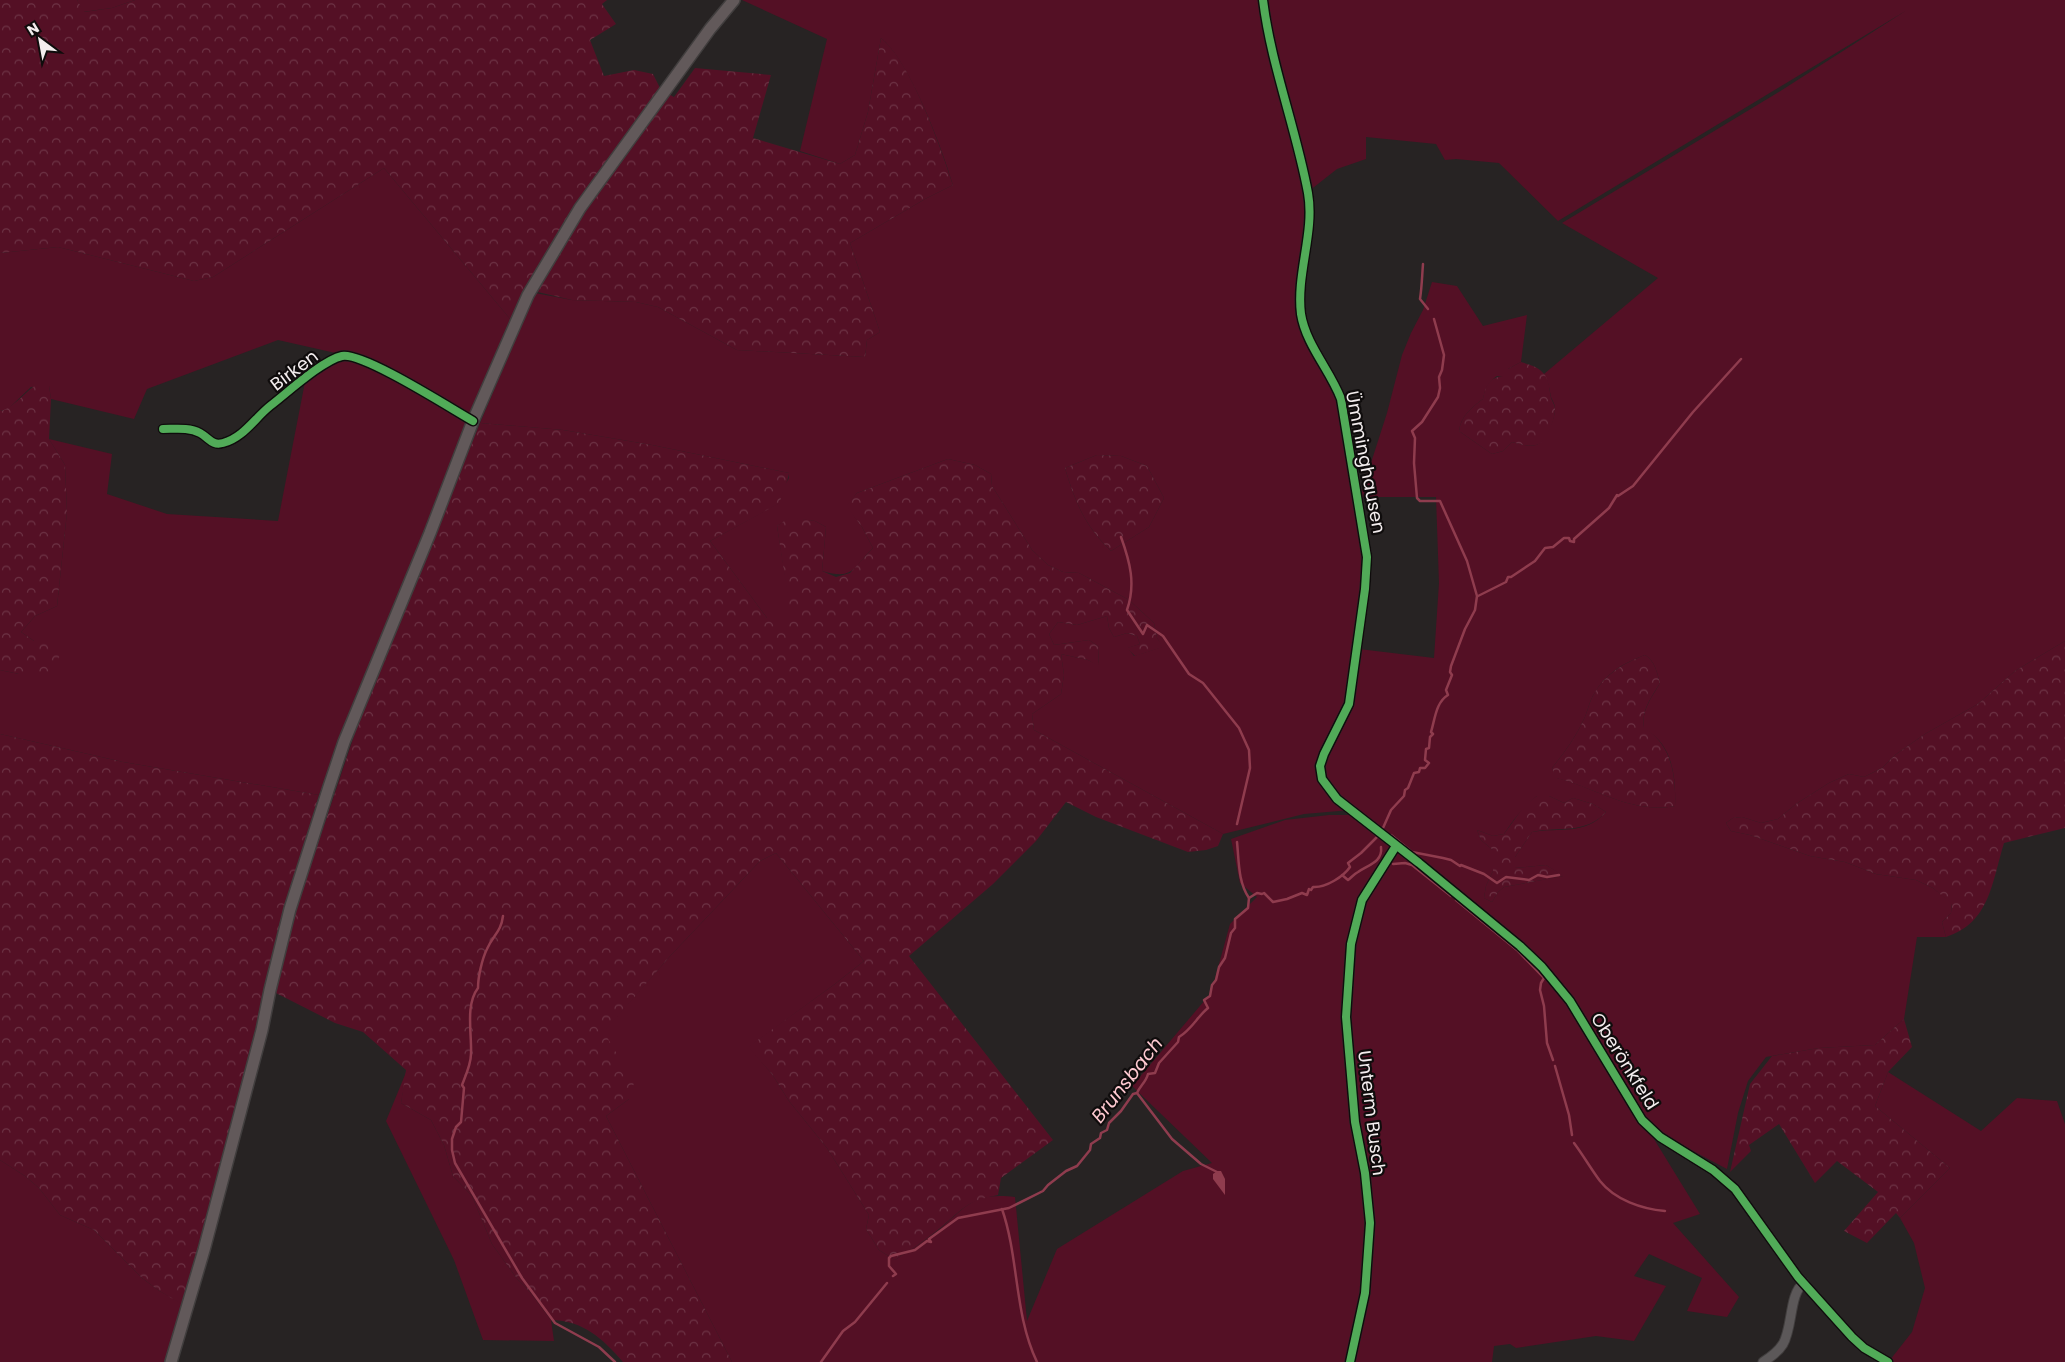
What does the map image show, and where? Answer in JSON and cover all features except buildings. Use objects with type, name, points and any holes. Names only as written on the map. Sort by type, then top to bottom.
[{"type":"main road","points":[[171,1362],[204,1250],[262,1030],[290,910],[329,787],[344,742],[430,533],[473,421],[528,295],[591,192],[710,29],[734,0]]},
{"type":"street","name":"Ümminghausen","points":[[1263,0],[1275,64],[1296,136],[1308,195],[1308,224],[1301,312],[1304,327],[1341,399],[1367,557],[1365,589],[1349,704],[1320,766],[1320,774],[1326,785]]},
{"type":"street","name":"Birken","points":[[163,429],[190,429],[200,433],[214,444],[222,444],[234,438],[262,412],[324,365],[344,356],[353,356],[376,366],[473,421]]},
{"type":"street","name":"Oberönkfeld","points":[[1326,785],[1337,799],[1520,946],[1542,967],[1570,1001],[1642,1120],[1660,1137],[1714,1170],[1735,1189],[1788,1264],[1804,1283],[1852,1337],[1864,1348],[1888,1362]]},
{"type":"street","name":"Unterm Busch","points":[[1350,1362],[1365,1293],[1370,1223],[1355,1122],[1346,1017],[1351,944],[1362,900],[1396,846]]},
{"type":"street","points":[[1763,1362],[1774,1355],[1784,1343],[1791,1321],[1795,1294],[1800,1285],[1804,1283]]},
{"type":"green space","points":[[0,0],[77,0],[84,12],[112,8],[135,0],[607,0],[602,4],[616,24],[590,40],[604,76],[634,70],[653,74],[661,90],[674,97],[695,68],[771,75],[753,138],[840,164],[855,155],[868,112],[881,38],[892,50],[914,85],[933,129],[953,185],[925,199],[850,243],[880,332],[867,340],[865,357],[737,350],[658,307],[636,302],[572,300],[525,289],[511,320],[384,168],[213,277],[194,281],[58,247],[0,253]]},
{"type":"green space","points":[[77,0],[135,0],[112,8],[83,12]]},
{"type":"green space","points":[[742,0],[2065,0],[2065,641],[2015,671],[1978,704],[1925,734],[1895,755],[1882,768],[1864,777],[1849,774],[1829,783],[1796,804],[1778,819],[1761,823],[1742,817],[1733,818],[1726,823],[1731,831],[1750,835],[1810,856],[1845,862],[1876,874],[1916,880],[1933,888],[1952,903],[1951,913],[1942,922],[1946,937],[1917,937],[1904,1019],[1875,1045],[1819,1048],[1766,1057],[1748,1081],[1738,1113],[1727,1169],[1655,1131],[1644,1119],[1585,1021],[1558,981],[1522,945],[1420,861],[1359,813],[1337,799],[1321,773],[1321,766],[1326,751],[1321,761],[1320,770],[1321,778],[1335,799],[1351,810],[1304,814],[1223,834],[1034,730],[1032,714],[1061,694],[1064,675],[1061,654],[1088,660],[1098,665],[1099,647],[1089,640],[1054,645],[1049,634],[1058,622],[1077,625],[1107,616],[1109,628],[1114,637],[1127,633],[1137,636],[1140,644],[1128,648],[1134,656],[1162,647],[1157,638],[1154,623],[1129,600],[1079,573],[1063,572],[1048,565],[1032,550],[992,486],[991,474],[975,465],[948,459],[857,493],[847,506],[862,527],[873,548],[852,571],[847,573],[822,571],[826,527],[815,521],[790,518],[777,526],[792,618],[767,618],[710,541],[779,503],[784,486],[789,478],[789,473],[652,445],[563,430],[480,423],[535,293],[572,300],[636,302],[658,307],[737,350],[865,357],[867,340],[880,332],[850,243],[925,199],[953,185],[933,129],[914,85],[892,50],[881,38],[868,112],[855,155],[840,164],[800,151],[827,39]],"holes":[[[1907,10],[1782,90],[1562,223],[1658,278],[1544,374],[1555,405],[1555,412],[1543,440],[1536,445],[1530,446],[1512,442],[1503,451],[1492,454],[1459,431],[1464,417],[1483,399],[1489,383],[1497,376],[1508,378],[1508,369],[1521,362],[1527,315],[1483,326],[1457,286],[1432,282],[1423,310],[1402,355],[1387,413],[1360,497],[1436,497],[1439,583],[1434,658],[1359,649],[1351,705],[1328,747],[1349,704],[1365,589],[1367,557],[1341,399],[1310,343],[1303,325],[1301,280],[1309,204],[1301,159],[1309,191],[1337,169],[1366,159],[1366,137],[1436,144],[1445,160],[1456,159],[1499,163],[1558,221]],[[1097,455],[1121,456],[1147,466],[1164,498],[1149,527],[1111,551],[1094,532],[1082,513],[1065,468]],[[1645,655],[1651,660],[1660,683],[1645,710],[1643,722],[1644,729],[1654,735],[1661,743],[1671,762],[1675,784],[1675,806],[1659,808],[1614,799],[1557,778],[1552,768],[1577,732],[1598,687],[1615,670]],[[1537,796],[1549,796],[1564,803],[1573,798],[1593,804],[1606,812],[1598,820],[1580,828],[1532,832],[1515,857],[1515,868],[1546,865],[1563,876],[1504,887],[1498,892],[1492,902],[1484,898],[1486,886],[1493,871],[1493,850],[1481,840],[1477,830],[1493,836],[1504,834]]]},
{"type":"green space","points":[[384,168],[511,320],[319,795],[123,762],[0,734],[0,670],[19,674],[34,641],[21,632],[35,616],[57,606],[67,512],[65,465],[49,439],[112,454],[107,494],[167,514],[278,521],[305,382],[340,354],[278,340],[147,389],[134,419],[51,399],[49,386],[31,387],[8,409],[0,411],[0,253],[58,247],[194,281],[213,277]]},
{"type":"green space","points":[[1521,362],[1537,368],[1547,378],[1555,408],[1552,424],[1544,440],[1536,445],[1530,446],[1512,442],[1503,451],[1492,454],[1459,431],[1460,426],[1467,413],[1483,399],[1490,381],[1497,377],[1508,377],[1508,369]]},
{"type":"green space","points":[[39,383],[49,386],[51,399],[49,439],[65,465],[67,512],[57,606],[35,616],[21,632],[34,641],[62,640],[56,676],[19,674],[0,670],[0,411],[10,407]]},
{"type":"green space","points":[[480,423],[563,430],[652,445],[789,473],[780,503],[710,541],[767,618],[791,618],[777,526],[790,517],[815,521],[826,527],[822,571],[836,577],[850,573],[873,548],[862,527],[846,506],[857,493],[948,459],[975,465],[991,474],[992,486],[1032,550],[1048,565],[1063,572],[1079,573],[1129,600],[1154,623],[1157,638],[1163,647],[1135,656],[1127,648],[1140,644],[1137,636],[1127,633],[1114,637],[1109,628],[1107,616],[1077,625],[1058,622],[1049,634],[1054,645],[1089,640],[1099,647],[1098,666],[1088,660],[1061,654],[1064,675],[1061,694],[1032,714],[1034,730],[1223,834],[1218,846],[1206,850],[1188,852],[1096,817],[1066,802],[1036,841],[993,884],[909,956],[1053,1140],[1001,1178],[998,1195],[972,1203],[929,1237],[895,1260],[879,1250],[866,1229],[869,1215],[827,1148],[789,1101],[772,1074],[748,1047],[864,961],[776,853],[760,861],[671,955],[604,1032],[634,1083],[629,1099],[606,1116],[732,1362],[623,1362],[608,1345],[592,1332],[563,1321],[551,1320],[530,1292],[518,1280],[492,1244],[472,1196],[453,1176],[444,1145],[431,1120],[401,1103],[406,1070],[363,1032],[335,1023],[274,992],[299,900],[365,703]]},
{"type":"green space","points":[[1097,455],[1121,456],[1147,466],[1164,498],[1149,527],[1111,551],[1094,532],[1082,513],[1065,468]]},
{"type":"green space","points":[[2065,641],[2065,828],[2004,843],[1987,899],[1981,911],[1961,931],[1946,937],[1942,922],[1951,913],[1952,904],[1933,888],[1916,880],[1876,874],[1845,862],[1810,856],[1750,835],[1731,831],[1726,823],[1733,818],[1742,817],[1761,823],[1778,819],[1796,804],[1829,783],[1849,774],[1864,777],[1882,768],[1895,755],[1925,734],[1978,704],[2015,671]]},
{"type":"green space","points":[[1645,655],[1657,671],[1660,683],[1645,710],[1644,728],[1661,743],[1670,762],[1675,784],[1675,806],[1659,808],[1614,799],[1556,778],[1552,768],[1577,732],[1598,687],[1609,675]]},
{"type":"green space","points":[[0,734],[123,762],[319,795],[280,925],[255,1031],[183,1305],[142,1278],[94,1230],[60,1215],[39,1188],[25,1176],[0,1160]]},
{"type":"green space","points":[[1537,796],[1549,796],[1564,803],[1573,798],[1593,804],[1606,812],[1598,819],[1580,827],[1532,832],[1515,857],[1515,868],[1546,865],[1564,876],[1504,887],[1498,892],[1492,902],[1484,898],[1486,886],[1493,871],[1493,850],[1481,840],[1477,830],[1493,836],[1504,834],[1525,805]]},
{"type":"green space","points":[[1329,815],[1353,815],[1393,847],[1359,898],[1342,1017],[1367,1222],[1362,1294],[1347,1362],[732,1362],[606,1116],[629,1099],[603,1032],[671,955],[760,861],[776,853],[864,961],[749,1047],[772,1074],[789,1101],[827,1148],[869,1215],[866,1229],[879,1250],[895,1260],[935,1233],[957,1213],[973,1202],[990,1197],[1015,1197],[1027,1321],[1057,1249],[1183,1171],[1212,1163],[1132,1086],[1211,993],[1230,924],[1257,897],[1240,883],[1231,839],[1285,820]]},
{"type":"green space","points":[[1396,846],[1542,967],[1600,1051],[1700,1214],[1673,1223],[1739,1297],[1727,1317],[1687,1311],[1702,1278],[1649,1254],[1634,1276],[1666,1286],[1634,1341],[1596,1336],[1516,1348],[1510,1344],[1494,1346],[1492,1362],[1350,1362],[1365,1293],[1370,1223],[1346,1017],[1351,945],[1362,900]]},
{"type":"green space","points":[[1904,1019],[1912,1047],[1888,1072],[1875,1106],[1950,1168],[1900,1218],[1896,1213],[1867,1243],[1844,1231],[1878,1192],[1837,1161],[1815,1183],[1779,1124],[1749,1145],[1751,1151],[1730,1172],[1750,1084],[1772,1056],[1819,1048],[1875,1045]]},
{"type":"green space","points":[[407,1070],[401,1103],[431,1120],[444,1145],[453,1176],[472,1196],[492,1244],[518,1280],[530,1292],[551,1320],[554,1341],[483,1340],[454,1260],[386,1121]]},
{"type":"green space","points":[[1888,1072],[1981,1131],[2017,1098],[2057,1101],[2065,1124],[2065,1362],[1893,1362],[1890,1360],[1912,1332],[1925,1288],[1914,1243],[1900,1218],[1950,1168],[1875,1106]]},
{"type":"green space","points":[[0,1160],[25,1176],[39,1188],[60,1215],[94,1230],[142,1278],[158,1290],[188,1307],[171,1362],[0,1362]]},
{"type":"shaded area","points":[[1221,1171],[1225,1179],[1225,1195],[1213,1179],[1213,1174]]},
{"type":"waterway","points":[[1423,264],[1420,299],[1428,309]]},
{"type":"waterway","points":[[1383,828],[1391,810],[1404,796],[1414,773],[1419,772],[1420,768],[1425,768],[1429,763],[1425,760],[1426,749],[1429,748],[1430,737],[1433,734],[1431,732],[1435,716],[1438,706],[1448,695],[1446,690],[1452,675],[1450,672],[1451,666],[1465,629],[1475,610],[1477,596],[1467,561],[1440,501],[1420,501],[1417,498],[1414,463],[1415,438],[1412,431],[1422,422],[1438,397],[1440,388],[1439,377],[1444,355],[1434,319]]},
{"type":"waterway","points":[[1478,596],[1506,582],[1508,577],[1511,577],[1535,561],[1545,548],[1553,547],[1564,538],[1569,538],[1570,541],[1574,542],[1574,539],[1609,508],[1617,495],[1633,486],[1693,412],[1741,359]]},
{"type":"waterway","points":[[1121,537],[1131,573],[1131,591],[1127,610],[1143,634],[1147,625],[1163,636],[1189,674],[1203,683],[1239,728],[1249,750],[1250,768],[1237,824]]},
{"type":"waterway","points":[[1391,835],[1412,852],[1451,860],[1460,866],[1484,874],[1497,883],[1506,877],[1529,880],[1538,875],[1547,877],[1559,875]]},
{"type":"waterway","name":"Brunsbach","points":[[893,1276],[896,1274],[889,1266],[889,1258],[891,1256],[915,1250],[927,1241],[931,1242],[929,1239],[958,1218],[1009,1208],[1043,1191],[1066,1171],[1077,1166],[1090,1150],[1091,1144],[1100,1138],[1101,1133],[1107,1130],[1109,1123],[1121,1111],[1133,1094],[1137,1093],[1148,1074],[1155,1073],[1159,1063],[1178,1042],[1179,1037],[1208,1008],[1204,1000],[1210,996],[1219,967],[1225,958],[1231,933],[1235,928],[1235,919],[1248,908],[1249,898],[1257,893],[1264,893],[1273,902],[1302,893],[1307,895],[1309,889],[1323,886],[1344,874],[1350,867],[1348,863],[1377,837]]},
{"type":"waterway","points":[[1237,842],[1241,878],[1249,898]]},
{"type":"waterway","points":[[1342,875],[1348,880],[1377,860],[1380,856],[1381,847]]},
{"type":"waterway","points":[[1393,864],[1405,863],[1412,865],[1451,896]]},
{"type":"waterway","points":[[1456,900],[1517,950],[1544,978],[1540,990],[1544,1006],[1547,1043],[1553,1060]]},
{"type":"waterway","points":[[503,916],[499,930],[485,953],[478,988],[470,1011],[471,1058],[462,1085],[464,1088],[461,1122],[456,1127],[452,1139],[455,1163],[522,1278],[555,1323],[599,1347],[615,1362]]},
{"type":"waterway","points":[[1555,1066],[1569,1115],[1572,1135]]},
{"type":"waterway","points":[[1137,1093],[1172,1139],[1201,1164],[1217,1172]]},
{"type":"waterway","points":[[1574,1143],[1606,1188],[1638,1206],[1665,1211]]},
{"type":"waterway","points":[[1002,1209],[1011,1247],[1024,1325],[1037,1362]]},
{"type":"waterway","name":"Brunsbach","points":[[821,1362],[843,1331],[855,1322],[887,1283]]},
{"type":"cycle path","points":[[1263,0],[1272,48],[1303,169],[1310,208],[1308,238],[1301,284],[1301,314],[1313,347],[1341,399],[1367,557],[1365,589],[1349,704],[1324,754],[1320,766],[1322,779],[1337,799],[1419,863],[1520,946],[1542,967],[1570,1001],[1642,1120],[1660,1137],[1713,1170],[1735,1189],[1798,1277],[1852,1337],[1864,1348],[1888,1362]]},
{"type":"cycle path","points":[[163,429],[191,430],[200,433],[211,441],[219,444],[223,443],[237,437],[270,406],[305,378],[325,364],[342,356],[353,357],[387,371],[473,421]]},
{"type":"cycle path","points":[[1350,1362],[1365,1293],[1370,1223],[1365,1173],[1355,1122],[1346,1017],[1351,944],[1362,900],[1396,846]]}]
